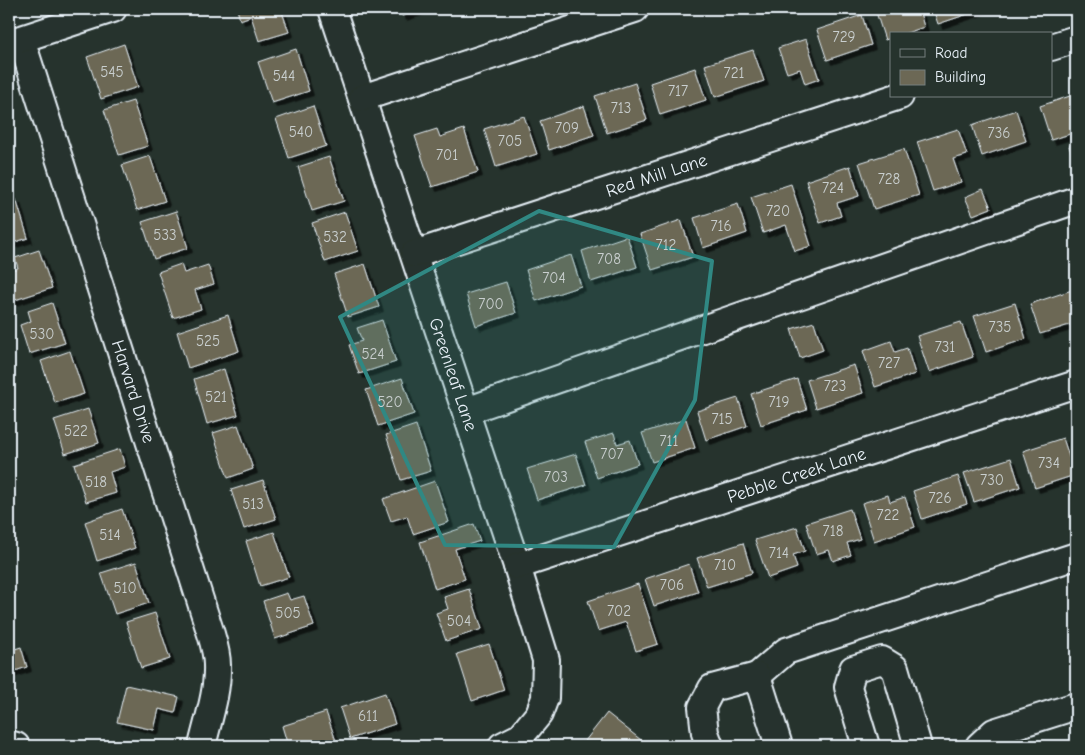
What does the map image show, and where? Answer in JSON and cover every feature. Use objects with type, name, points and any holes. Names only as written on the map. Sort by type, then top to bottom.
[{"type":"street","points":[[15,41],[113,9]]},
{"type":"street","name":"Greenleaf Lane","points":[[332,9],[517,566],[546,660],[545,698],[539,714],[511,742]]},
{"type":"street","points":[[362,98],[635,9]]},
{"type":"street","points":[[1052,47],[1076,39]]},
{"type":"street","name":"Harvard Drive","points":[[15,41],[216,651],[216,690],[202,746]]},
{"type":"street","name":"Red Mill Lane","points":[[414,254],[894,98]]},
{"type":"street","points":[[466,411],[1076,200]]},
{"type":"street","name":"Pebble Creek Lane","points":[[517,566],[1076,384]]},
{"type":"street","points":[[710,746],[705,733],[702,707],[712,688],[756,676],[786,651],[1076,556]]},
{"type":"street","points":[[866,746],[848,687],[853,669],[882,660],[895,668],[918,746]]},
{"type":"street","points":[[756,676],[778,746]]},
{"type":"street","points":[[980,746],[994,732],[1076,706]]},
{"type":"street","points":[[9,744],[16,746]]},
{"type":"highlighted area","points":[[539,211],[712,261],[695,400],[614,547],[445,545],[340,317]]},
{"type":"building","points":[[237,9],[281,9],[289,32],[259,41],[251,16],[240,20]]},
{"type":"building","points":[[399,9],[423,9],[402,16]]},
{"type":"building","points":[[875,9],[919,9],[924,27],[910,32],[890,32],[890,38],[885,40]]},
{"type":"building","points":[[933,9],[983,9],[938,24]]},
{"type":"building","points":[[862,15],[871,45],[827,60],[817,30]]},
{"type":"building","points":[[806,39],[819,79],[805,84],[800,69],[787,73],[778,48]]},
{"type":"building","points":[[124,44],[138,87],[101,99],[87,57]]},
{"type":"building","points":[[296,49],[309,91],[272,103],[258,62]]},
{"type":"building","points":[[753,50],[764,81],[715,97],[705,65]]},
{"type":"building","points":[[695,68],[706,100],[660,115],[650,83]]},
{"type":"building","points":[[635,83],[647,120],[607,133],[595,96]]},
{"type":"building","points":[[1076,94],[1076,132],[1051,140],[1040,106]]},
{"type":"building","points":[[133,101],[148,146],[119,155],[104,110]]},
{"type":"building","points":[[313,106],[326,146],[289,158],[276,119]]},
{"type":"building","points":[[584,106],[594,135],[549,150],[540,121]]},
{"type":"building","points":[[1016,110],[1026,141],[982,156],[972,125]]},
{"type":"building","points":[[524,116],[537,154],[496,167],[484,129]]},
{"type":"building","points":[[437,129],[440,137],[464,129],[478,172],[432,187],[415,136]]},
{"type":"building","points":[[958,129],[967,155],[953,159],[961,182],[933,191],[917,142]]},
{"type":"building","points":[[1076,144],[1076,168],[1069,146]]},
{"type":"building","points":[[904,149],[919,195],[874,209],[859,163]]},
{"type":"building","points":[[150,156],[165,201],[137,210],[122,165]]},
{"type":"building","points":[[329,157],[344,201],[312,211],[298,167]]},
{"type":"building","points":[[850,166],[859,196],[837,203],[841,216],[820,223],[806,181]]},
{"type":"building","points":[[791,184],[811,246],[795,251],[786,225],[763,233],[751,197]]},
{"type":"building","points":[[983,189],[991,208],[973,215],[965,197]]},
{"type":"building","points":[[16,199],[28,238],[9,244],[9,201]]},
{"type":"building","points":[[738,204],[747,233],[703,248],[694,218]]},
{"type":"building","points":[[176,211],[188,248],[154,259],[142,222]]},
{"type":"building","points":[[345,212],[358,251],[325,262],[312,223]]},
{"type":"building","points":[[681,220],[693,257],[652,270],[640,234]]},
{"type":"building","points":[[627,236],[637,267],[591,282],[582,251]]},
{"type":"building","points":[[39,250],[52,288],[12,301],[9,291],[9,271],[18,268],[15,258]]},
{"type":"building","points":[[571,255],[581,286],[536,301],[526,270]]},
{"type":"building","points":[[181,264],[184,273],[208,265],[214,284],[195,290],[201,309],[173,318],[158,272]]},
{"type":"building","points":[[365,264],[379,307],[348,317],[334,274]]},
{"type":"building","points":[[506,282],[516,313],[476,326],[466,294]]},
{"type":"building","points":[[1075,289],[1076,323],[1040,334],[1030,304]]},
{"type":"building","points":[[52,303],[65,343],[29,354],[20,325],[31,321],[28,311]]},
{"type":"building","points":[[1015,303],[1026,339],[986,352],[974,316]]},
{"type":"building","points":[[228,315],[239,351],[188,368],[177,332]]},
{"type":"building","points":[[382,320],[396,362],[359,374],[349,345],[362,341],[357,328]]},
{"type":"building","points":[[814,322],[823,350],[800,358],[791,329]]},
{"type":"building","points":[[961,322],[973,357],[929,372],[917,336]]},
{"type":"building","points":[[891,341],[895,352],[907,348],[915,374],[875,387],[863,351]]},
{"type":"building","points":[[70,351],[84,394],[55,403],[41,361]]},
{"type":"building","points":[[854,365],[863,393],[816,408],[807,380]]},
{"type":"building","points":[[224,369],[238,415],[207,424],[194,379]]},
{"type":"building","points":[[402,378],[414,414],[378,426],[366,390]]},
{"type":"building","points":[[797,379],[807,410],[761,425],[751,394]]},
{"type":"building","points":[[738,398],[747,426],[706,440],[697,411]]},
{"type":"building","points":[[88,409],[99,443],[65,454],[54,420]]},
{"type":"building","points":[[686,419],[695,448],[652,462],[642,433]]},
{"type":"building","points":[[238,425],[253,469],[228,478],[213,433]]},
{"type":"building","points":[[416,425],[431,471],[401,480],[386,435]]},
{"type":"building","points":[[614,433],[617,444],[630,440],[638,464],[597,478],[585,442]]},
{"type":"building","points":[[1063,438],[1075,475],[1035,488],[1023,451]]},
{"type":"building","points":[[120,449],[125,467],[110,472],[116,493],[86,502],[74,464]]},
{"type":"building","points":[[576,454],[586,485],[537,500],[527,469]]},
{"type":"building","points":[[1011,458],[1020,487],[974,502],[964,473]]},
{"type":"building","points":[[958,476],[967,504],[922,519],[913,491]]},
{"type":"building","points":[[263,480],[276,519],[244,529],[231,490]]},
{"type":"building","points":[[435,481],[449,522],[413,534],[407,516],[391,521],[383,499]]},
{"type":"building","points":[[888,495],[890,502],[905,497],[915,527],[874,541],[862,503]]},
{"type":"building","points":[[122,509],[135,548],[97,561],[85,522]]},
{"type":"building","points":[[850,509],[860,539],[847,543],[851,555],[833,561],[829,550],[816,554],[806,523]]},
{"type":"building","points":[[474,524],[480,541],[455,549],[465,579],[435,589],[420,542]]},
{"type":"building","points":[[797,527],[805,551],[793,555],[797,568],[768,578],[755,540]]},
{"type":"building","points":[[274,532],[289,577],[260,586],[246,541]]},
{"type":"building","points":[[743,543],[752,573],[707,587],[697,558]]},
{"type":"building","points":[[136,562],[149,603],[115,614],[101,573]]},
{"type":"building","points":[[689,564],[698,592],[654,606],[645,579]]},
{"type":"building","points":[[638,584],[658,644],[636,651],[626,622],[598,631],[588,601]]},
{"type":"building","points":[[469,589],[482,629],[446,641],[436,613],[448,609],[444,597]]},
{"type":"building","points":[[287,593],[290,600],[304,596],[314,626],[275,639],[263,601]]},
{"type":"building","points":[[155,613],[170,659],[141,668],[126,622]]},
{"type":"building","points":[[489,644],[504,690],[472,701],[457,654]]},
{"type":"building","points":[[21,647],[27,667],[9,673],[9,651]]},
{"type":"building","points":[[126,685],[179,697],[175,713],[159,709],[154,730],[117,722]]},
{"type":"building","points":[[385,693],[395,724],[350,739],[340,708]]},
{"type":"building","points":[[326,712],[336,741],[320,746],[288,746],[282,726]]},
{"type":"building","points":[[607,713],[646,744],[644,746],[581,746]]}]
